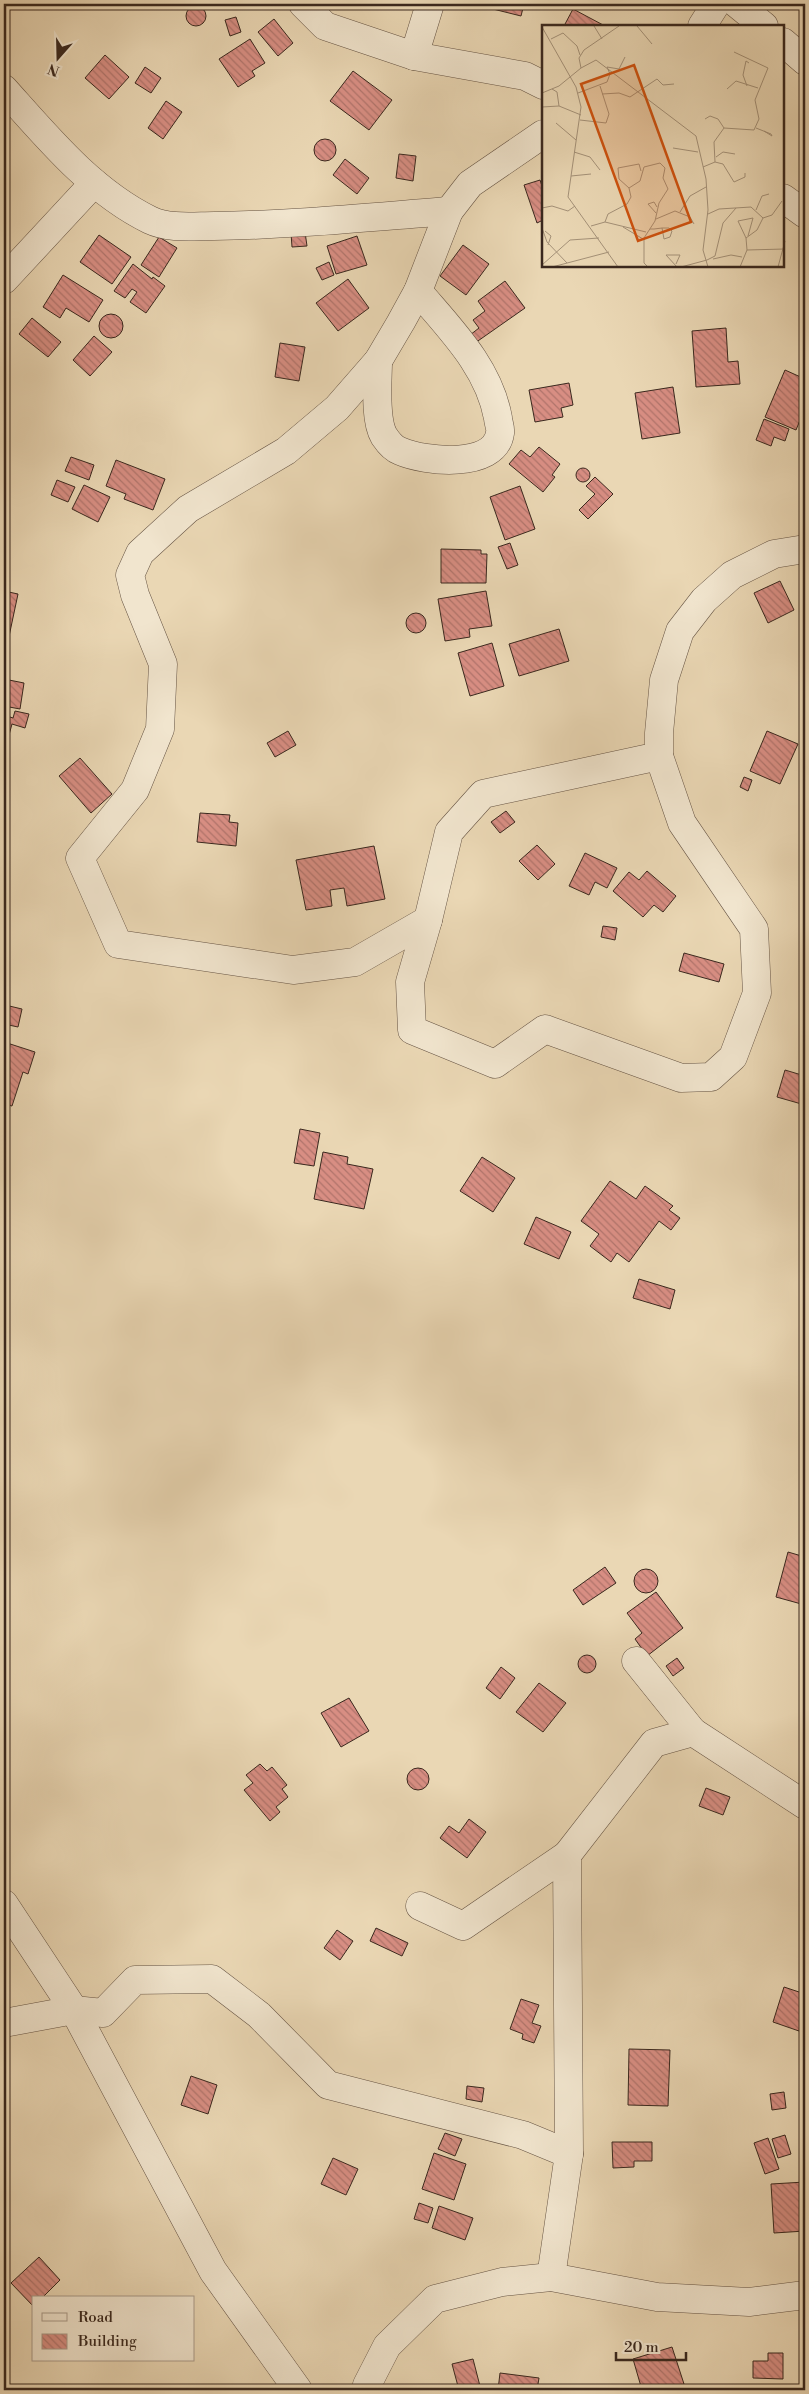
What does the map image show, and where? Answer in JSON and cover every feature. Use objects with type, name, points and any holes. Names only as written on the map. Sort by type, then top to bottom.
[{"type":"street","points":[[303,4],[325,26],[414,56],[525,76],[542,84]]},
{"type":"street","points":[[414,56],[430,4]]},
{"type":"street","points":[[703,25],[716,4]]},
{"type":"street","points":[[737,4],[763,25]]},
{"type":"street","points":[[784,43],[805,61]]},
{"type":"street","points":[[4,89],[108,196],[144,216],[169,226],[239,226],[340,220],[449,210]]},
{"type":"street","points":[[428,920],[355,962],[293,970],[118,944],[80,858],[136,790],[160,729],[163,664],[135,594],[130,575],[140,553],[188,509],[286,451],[337,408],[378,361],[418,291],[449,210],[470,184],[542,135]]},
{"type":"street","points":[[4,280],[94,183]]},
{"type":"street","points":[[784,199],[805,214]]},
{"type":"street","points":[[378,361],[378,408],[383,434],[400,452],[451,460],[474,459],[494,448],[500,432],[495,404],[478,366],[418,291]]},
{"type":"street","points":[[659,756],[483,794],[449,832],[428,920],[410,982],[412,1030],[495,1064],[545,1029],[681,1078],[711,1077],[733,1057],[757,993],[754,929],[682,823],[659,756],[659,733],[664,680],[680,631],[704,600],[732,575],[774,554],[805,549]]},
{"type":"street","points":[[636,1660],[693,1732],[805,1805]]},
{"type":"street","points":[[420,1906],[463,1926],[567,1855],[654,1743],[693,1732]]},
{"type":"street","points":[[551,2277],[569,2154],[567,1855]]},
{"type":"street","points":[[4,1904],[74,2010],[213,2271],[298,2390]]},
{"type":"street","points":[[4,2023],[74,2010],[103,2013],[135,1980],[212,1978],[259,2015],[328,2085],[523,2135],[569,2154]]},
{"type":"street","points":[[370,2390],[367,2385],[387,2346],[435,2299],[502,2282],[551,2277],[657,2297],[748,2302],[805,2295]]},
{"type":"building","points":[[482,4],[524,4],[521,16],[481,6]]},
{"type":"building","points":[[196,6],[203,9],[206,16],[203,23],[196,26],[189,23],[186,16],[189,9]]},
{"type":"building","points":[[573,9],[603,25],[565,25]]},
{"type":"building","points":[[236,17],[241,32],[230,36],[225,20]]},
{"type":"building","points":[[274,19],[293,43],[278,56],[258,32]]},
{"type":"building","points":[[250,39],[265,63],[252,71],[255,76],[238,87],[219,59]]},
{"type":"building","points":[[105,55],[129,77],[109,99],[85,78]]},
{"type":"building","points":[[145,67],[161,78],[151,93],[135,83]]},
{"type":"building","points":[[353,71],[392,100],[369,130],[330,101]]},
{"type":"building","points":[[166,101],[182,112],[163,139],[148,128]]},
{"type":"building","points":[[325,139],[333,142],[336,150],[333,158],[325,161],[317,158],[314,150],[317,142]]},
{"type":"building","points":[[399,154],[416,156],[413,181],[396,178]]},
{"type":"building","points":[[345,159],[369,178],[357,194],[333,175]]},
{"type":"building","points":[[540,180],[542,186],[542,220],[537,223],[524,185]]},
{"type":"building","points":[[305,232],[307,246],[292,247],[291,233]]},
{"type":"building","points":[[99,235],[131,257],[112,284],[80,262]]},
{"type":"building","points":[[357,236],[367,265],[336,274],[327,246]]},
{"type":"building","points":[[159,237],[177,248],[159,277],[141,265]]},
{"type":"building","points":[[463,245],[489,264],[466,295],[440,276]]},
{"type":"building","points":[[329,262],[334,275],[322,280],[316,268]]},
{"type":"building","points":[[133,264],[152,279],[153,277],[165,286],[146,313],[130,302],[137,292],[132,289],[125,298],[114,291]]},
{"type":"building","points":[[63,275],[103,300],[89,322],[66,308],[60,318],[43,307]]},
{"type":"building","points":[[348,279],[369,308],[338,331],[316,303]]},
{"type":"building","points":[[505,281],[525,308],[475,343],[470,335],[479,328],[473,320],[485,311],[478,301]]},
{"type":"building","points":[[111,314],[120,317],[123,326],[120,335],[111,338],[102,335],[99,326],[102,317]]},
{"type":"building","points":[[32,318],[61,342],[48,357],[19,334]]},
{"type":"building","points":[[726,328],[728,362],[738,361],[740,384],[696,387],[692,331]]},
{"type":"building","points":[[94,336],[112,352],[90,376],[73,360]]},
{"type":"building","points":[[280,343],[305,347],[299,381],[275,377]]},
{"type":"building","points":[[785,370],[805,379],[805,408],[796,430],[765,417]]},
{"type":"building","points":[[569,383],[573,405],[561,408],[563,417],[535,422],[529,390]]},
{"type":"building","points":[[673,387],[680,433],[642,439],[635,393]]},
{"type":"building","points":[[764,419],[789,429],[785,441],[774,437],[771,446],[756,440]]},
{"type":"building","points":[[539,447],[560,464],[552,475],[555,477],[543,492],[509,464],[521,450],[530,457]]},
{"type":"building","points":[[71,457],[94,465],[89,480],[65,471]]},
{"type":"building","points":[[116,460],[165,479],[153,510],[124,499],[126,494],[106,486]]},
{"type":"building","points":[[583,468],[588,470],[590,475],[588,480],[583,482],[578,480],[576,475],[578,470]]},
{"type":"building","points":[[595,477],[613,494],[588,519],[579,510],[595,494],[586,486]]},
{"type":"building","points":[[57,480],[75,487],[68,502],[51,495]]},
{"type":"building","points":[[84,485],[110,497],[98,522],[72,509]]},
{"type":"building","points":[[520,486],[535,529],[505,540],[490,497]]},
{"type":"building","points":[[510,543],[518,565],[507,569],[498,547]]},
{"type":"building","points":[[441,549],[481,550],[481,554],[487,554],[486,583],[441,583]]},
{"type":"building","points":[[780,581],[794,610],[768,623],[754,593]]},
{"type":"building","points":[[4,591],[18,594],[4,660]]},
{"type":"building","points":[[486,591],[492,626],[469,629],[470,637],[445,641],[438,599]]},
{"type":"building","points":[[416,613],[423,616],[426,623],[423,630],[416,633],[409,630],[406,623],[409,616]]},
{"type":"building","points":[[559,629],[569,661],[519,676],[509,644]]},
{"type":"building","points":[[492,643],[504,686],[470,696],[458,653]]},
{"type":"building","points":[[4,679],[24,683],[20,709],[4,706]]},
{"type":"building","points":[[15,711],[29,714],[25,728],[12,724],[9,735],[4,734],[4,715],[13,718]]},
{"type":"building","points":[[288,731],[296,745],[275,757],[267,743]]},
{"type":"building","points":[[767,731],[798,744],[780,784],[750,771]]},
{"type":"building","points":[[80,758],[112,794],[91,813],[59,776]]},
{"type":"building","points":[[744,777],[752,780],[748,791],[740,787]]},
{"type":"building","points":[[506,811],[515,822],[500,833],[491,822]]},
{"type":"building","points":[[200,813],[230,815],[229,822],[238,823],[236,846],[197,842]]},
{"type":"building","points":[[537,845],[555,864],[538,880],[519,861]]},
{"type":"building","points":[[374,846],[385,899],[347,906],[344,888],[330,890],[332,906],[306,910],[296,860]]},
{"type":"building","points":[[585,853],[617,868],[607,888],[595,882],[589,895],[569,886]]},
{"type":"building","points":[[647,871],[676,896],[663,912],[654,905],[643,917],[613,891],[629,872],[639,880]]},
{"type":"building","points":[[603,926],[617,928],[615,940],[601,937]]},
{"type":"building","points":[[684,953],[724,964],[719,982],[679,971]]},
{"type":"building","points":[[5,1005],[22,1009],[18,1027],[4,1024]]},
{"type":"building","points":[[4,1042],[35,1052],[28,1074],[23,1072],[12,1106],[4,1104]]},
{"type":"building","points":[[785,1070],[805,1076],[805,1105],[777,1097]]},
{"type":"building","points":[[300,1129],[320,1133],[314,1166],[294,1163]]},
{"type":"building","points":[[323,1152],[348,1157],[347,1164],[373,1169],[364,1209],[314,1199]]},
{"type":"building","points":[[482,1157],[515,1178],[493,1212],[460,1191]]},
{"type":"building","points":[[610,1181],[636,1199],[645,1186],[673,1206],[669,1210],[680,1218],[671,1230],[659,1221],[629,1262],[617,1253],[611,1262],[590,1246],[599,1234],[581,1221]]},
{"type":"building","points":[[536,1217],[571,1232],[559,1259],[524,1244]]},
{"type":"building","points":[[639,1279],[675,1290],[670,1309],[633,1298]]},
{"type":"building","points":[[788,1552],[805,1557],[805,1605],[776,1597]]},
{"type":"building","points":[[605,1567],[616,1583],[583,1605],[573,1590]]},
{"type":"building","points":[[646,1569],[655,1572],[658,1581],[655,1590],[646,1593],[637,1590],[634,1581],[637,1572]]},
{"type":"building","points":[[656,1592],[683,1628],[647,1656],[635,1639],[642,1633],[627,1613]]},
{"type":"building","points":[[587,1655],[593,1658],[596,1664],[593,1670],[587,1673],[581,1670],[578,1664],[581,1658]]},
{"type":"building","points":[[677,1658],[684,1668],[673,1676],[666,1666]]},
{"type":"building","points":[[501,1667],[515,1678],[500,1699],[486,1688]]},
{"type":"building","points":[[539,1683],[566,1703],[543,1732],[516,1712]]},
{"type":"building","points":[[349,1698],[369,1731],[341,1747],[321,1713]]},
{"type":"building","points":[[260,1764],[267,1771],[272,1767],[287,1785],[282,1789],[288,1797],[276,1807],[280,1812],[270,1821],[244,1790],[253,1783],[246,1775]]},
{"type":"building","points":[[418,1768],[426,1771],[429,1779],[426,1787],[418,1790],[410,1787],[407,1779],[410,1771]]},
{"type":"building","points":[[706,1788],[730,1797],[723,1815],[699,1806]]},
{"type":"building","points":[[469,1819],[486,1832],[467,1858],[440,1838],[449,1826],[459,1833]]},
{"type":"building","points":[[376,1928],[408,1943],[402,1956],[370,1941]]},
{"type":"building","points":[[337,1930],[353,1941],[340,1960],[324,1948]]},
{"type":"building","points":[[784,1987],[805,1994],[805,2012],[799,2031],[773,2022]]},
{"type":"building","points":[[521,1999],[539,2005],[532,2023],[541,2026],[534,2043],[522,2039],[523,2034],[510,2029]]},
{"type":"building","points":[[629,2049],[670,2050],[668,2106],[628,2105]]},
{"type":"building","points":[[191,2076],[217,2085],[208,2114],[181,2105]]},
{"type":"building","points":[[467,2086],[484,2088],[482,2102],[466,2099]]},
{"type":"building","points":[[784,2092],[786,2108],[772,2110],[770,2094]]},
{"type":"building","points":[[445,2133],[462,2139],[455,2156],[438,2149]]},
{"type":"building","points":[[785,2135],[791,2154],[778,2158],[772,2139]]},
{"type":"building","points":[[768,2138],[779,2169],[765,2174],[754,2143]]},
{"type":"building","points":[[612,2142],[652,2142],[652,2161],[634,2161],[634,2167],[613,2168]]},
{"type":"building","points":[[434,2153],[466,2164],[454,2200],[422,2189]]},
{"type":"building","points":[[333,2158],[358,2169],[346,2195],[321,2184]]},
{"type":"building","points":[[805,2182],[805,2231],[774,2233],[771,2184]]},
{"type":"building","points":[[419,2203],[433,2208],[428,2223],[414,2219]]},
{"type":"building","points":[[439,2206],[473,2218],[465,2240],[432,2228]]},
{"type":"building","points":[[39,2257],[60,2280],[44,2296],[32,2296],[32,2305],[11,2283]]},
{"type":"building","points":[[672,2347],[684,2384],[664,2390],[642,2390],[633,2359]]},
{"type":"building","points":[[768,2353],[783,2353],[783,2379],[753,2378],[753,2361],[768,2361]]},
{"type":"building","points":[[473,2359],[481,2390],[459,2390],[452,2364]]},
{"type":"building","points":[[500,2373],[539,2378],[537,2390],[498,2390]]}]
